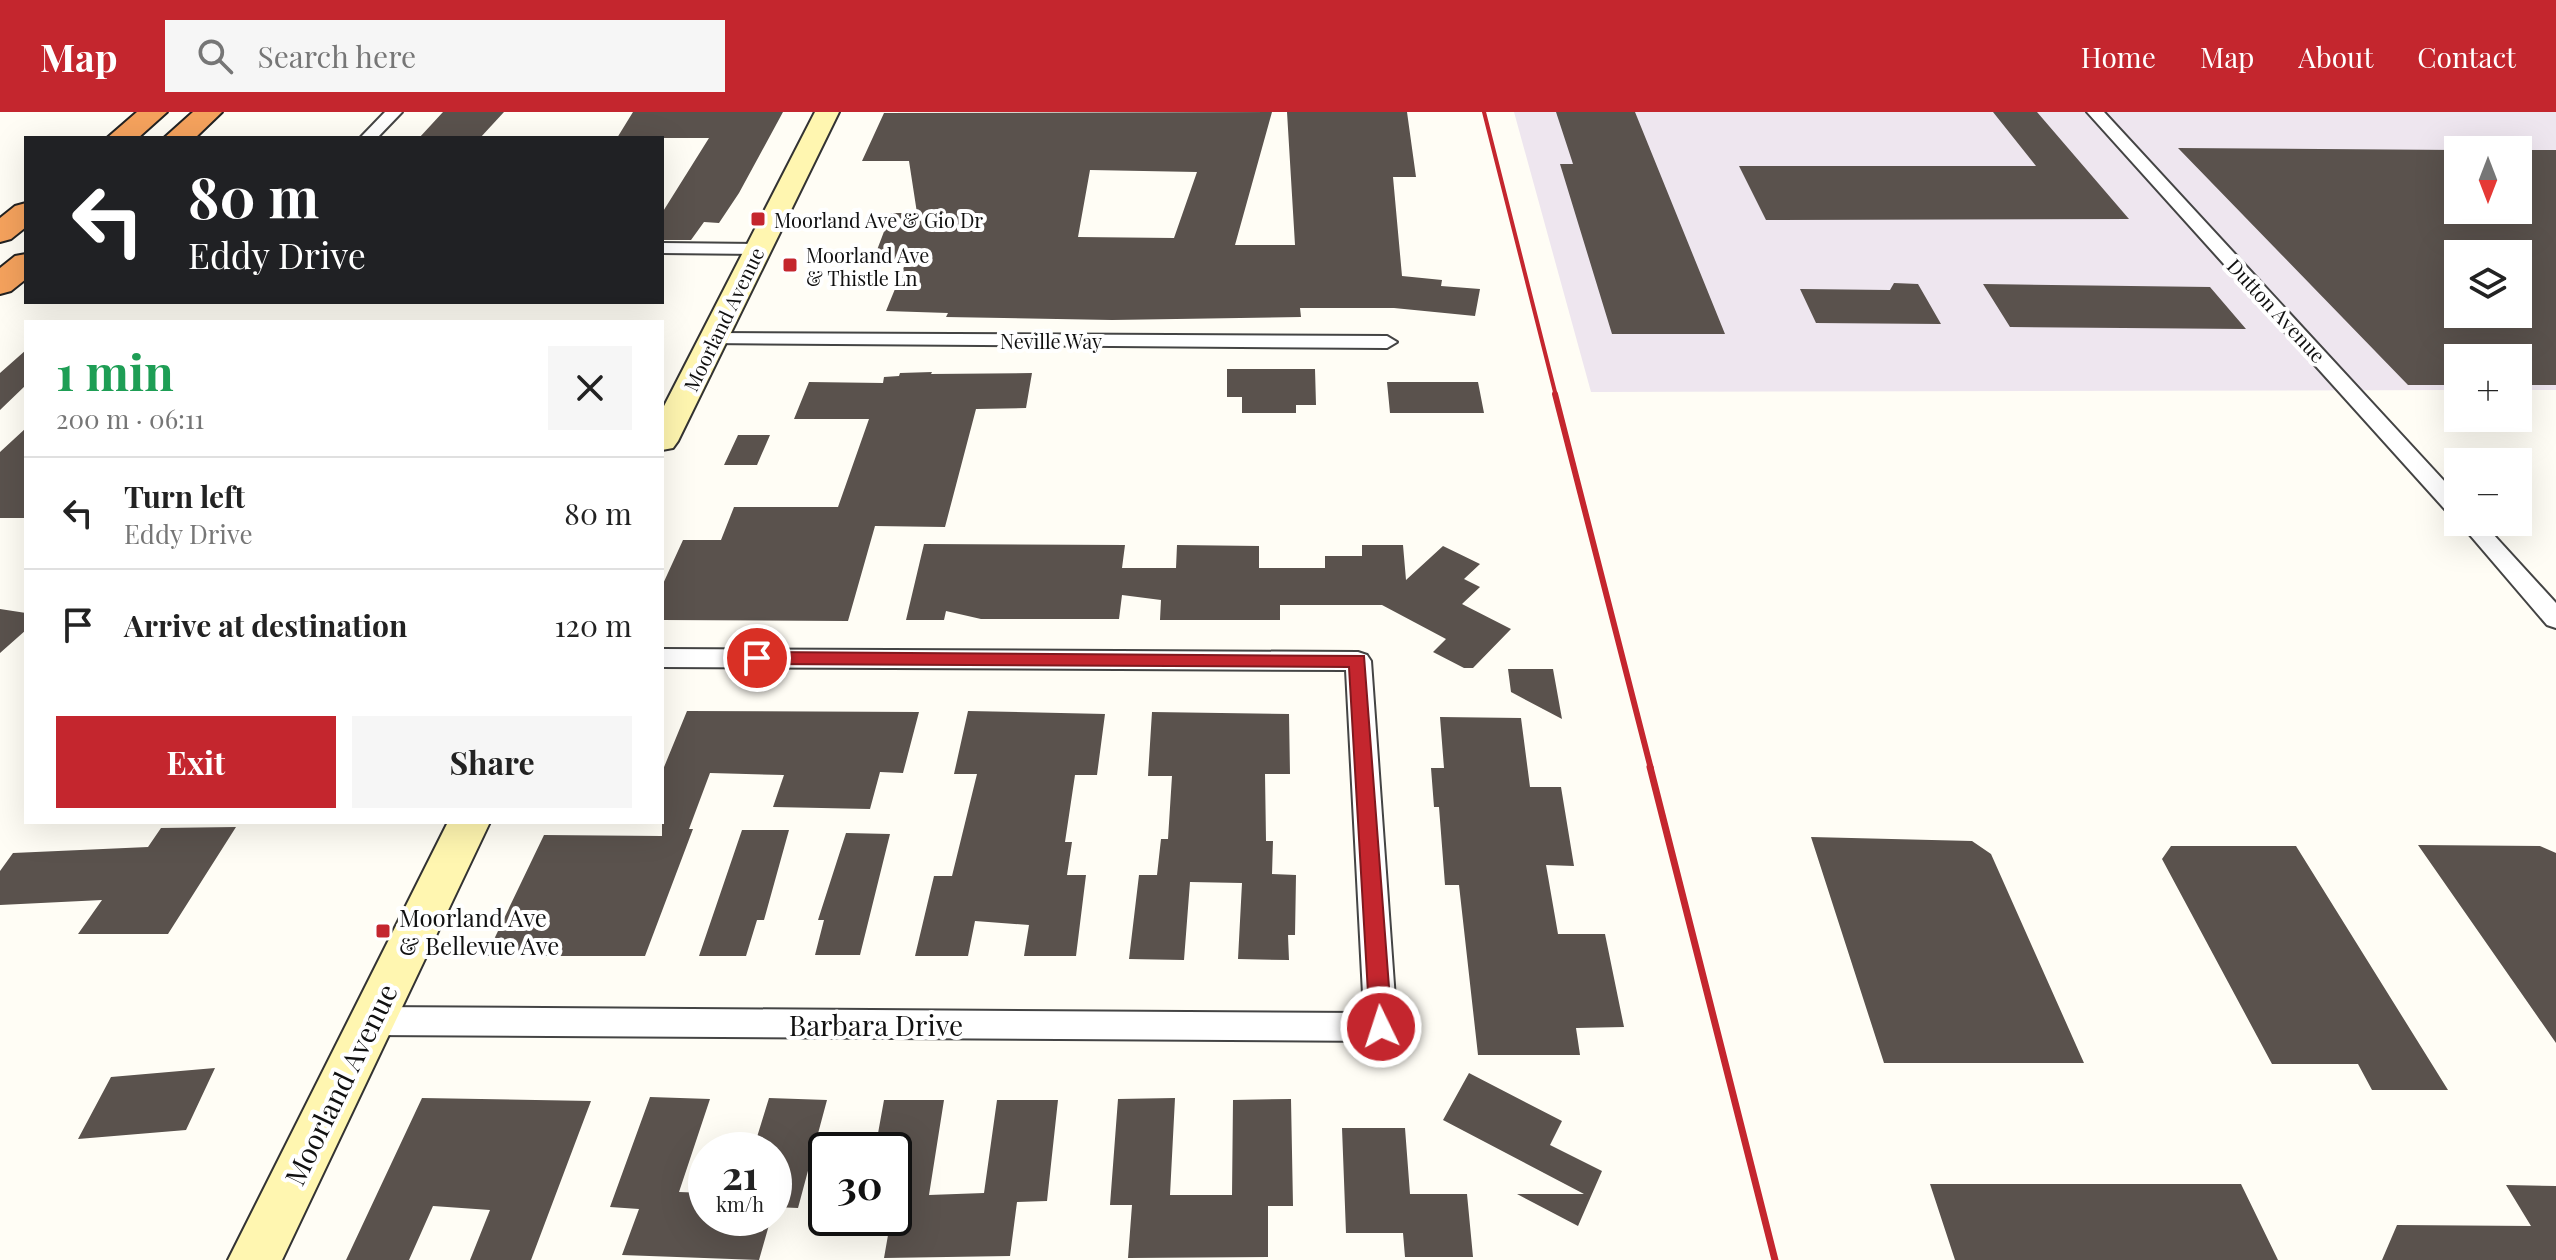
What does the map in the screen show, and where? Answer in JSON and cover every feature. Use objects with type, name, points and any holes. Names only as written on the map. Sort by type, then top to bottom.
[{"type":"highway","points":[[124,136],[154,112]]},
{"type":"highway","points":[[180,136],[209,112]]},
{"type":"highway","points":[[0,233],[24,214]]},
{"type":"highway","points":[[0,284],[24,265]]},
{"type":"street","points":[[370,136],[394,112]]},
{"type":"street","name":"Moorland Avenue","points":[[664,437],[827,112]]},
{"type":"street","name":"Dutton Avenue","points":[[2095,112],[2444,495]]},
{"type":"street","points":[[664,248],[758,249]]},
{"type":"street","name":"Neville Way","points":[[715,339],[1387,342]]},
{"type":"street","points":[[2482,536],[2556,619]]},
{"type":"street","name":"Barbara Drive","points":[[370,1021],[1381,1027],[1358,661],[664,658]]},
{"type":"street","name":"Moorland Avenue","points":[[254,1260],[468,824]]},
{"type":"shaded area","points":[[1514,112],[2556,112],[2556,390],[2532,390],[2532,344],[2444,344],[2444,390],[1591,392]]},
{"type":"building","points":[[443,112],[504,112],[482,136],[421,136]]},
{"type":"building","points":[[633,112],[783,112],[719,223],[704,222],[691,240],[664,240],[664,210],[709,138],[618,136]]},
{"type":"building","points":[[1272,112],[1235,245],[1295,245],[1287,112],[1407,112],[1416,177],[1393,177],[1402,276],[1442,280],[1441,286],[1480,289],[1475,316],[1394,308],[1300,308],[1301,317],[1112,320],[946,317],[948,313],[886,311],[906,262],[878,263],[880,258],[874,258],[891,213],[917,213],[909,161],[862,161],[884,113]],"holes":[[[1090,170],[1197,172],[1174,238],[1078,237]]]},
{"type":"building","points":[[1556,112],[1635,112],[1725,334],[1612,334],[1560,164],[1573,164]]},
{"type":"building","points":[[1993,112],[2037,112],[2129,219],[1766,220],[1739,166],[2036,166]]},
{"type":"building","points":[[2178,148],[2444,150],[2444,224],[2532,224],[2532,150],[2556,150],[2556,385],[2532,385],[2532,344],[2444,344],[2444,385],[2408,385]]},
{"type":"building","points":[[1894,283],[1918,284],[1941,324],[1816,323],[1800,289],[1890,290]]},
{"type":"building","points":[[1983,284],[2210,287],[2246,329],[2010,327]]},
{"type":"building","points":[[24,352],[24,387],[0,410],[0,373]]},
{"type":"building","points":[[1227,369],[1315,369],[1316,405],[1296,405],[1296,413],[1242,413],[1242,397],[1227,397]]},
{"type":"building","points":[[900,373],[1032,373],[1026,408],[976,409],[945,527],[875,526],[848,621],[664,620],[664,582],[683,540],[721,540],[734,507],[838,507],[869,419],[794,419],[809,382],[883,383],[884,377],[899,376]]},
{"type":"building","points":[[1387,382],[1478,382],[1484,413],[1390,413]]},
{"type":"building","points":[[24,430],[24,518],[0,518],[0,452]]},
{"type":"building","points":[[738,435],[770,435],[757,465],[724,465]]},
{"type":"building","points":[[924,544],[1125,545],[1122,568],[1176,568],[1177,545],[1259,546],[1259,568],[1325,568],[1325,556],[1362,556],[1362,545],[1403,545],[1406,580],[1443,546],[1480,564],[1464,579],[1480,587],[1462,604],[1511,629],[1473,668],[1464,668],[1433,652],[1446,639],[1382,605],[1280,605],[1280,620],[1160,620],[1161,600],[1122,595],[1119,619],[981,619],[946,611],[944,620],[906,620]]},
{"type":"building","points":[[0,609],[24,613],[24,632],[0,653]]},
{"type":"building","points":[[1508,669],[1553,669],[1562,719],[1511,692]]},
{"type":"building","points":[[687,711],[919,712],[903,773],[880,772],[870,809],[773,807],[784,775],[710,773],[689,829],[693,829],[645,956],[486,956],[544,835],[662,836],[664,767]]},
{"type":"building","points":[[968,711],[1105,714],[1097,775],[1075,775],[1065,842],[1072,842],[1067,875],[1086,875],[1076,956],[1024,956],[1029,925],[975,921],[968,956],[915,956],[934,876],[952,876],[977,774],[954,774]]},
{"type":"building","points":[[1152,712],[1289,714],[1290,774],[1265,774],[1266,841],[1273,841],[1272,874],[1296,875],[1295,935],[1288,935],[1289,960],[1238,959],[1242,883],[1190,882],[1184,960],[1129,959],[1139,875],[1157,875],[1161,839],[1168,839],[1172,776],[1148,776]]},
{"type":"building","points":[[1440,717],[1521,718],[1530,787],[1561,787],[1574,866],[1546,865],[1558,934],[1605,934],[1624,1027],[1576,1028],[1580,1055],[1478,1055],[1459,885],[1445,885],[1439,807],[1434,807],[1431,768],[1444,768]]},
{"type":"building","points":[[236,827],[168,934],[78,934],[102,900],[0,905],[0,871],[13,853],[148,847],[161,828]]},
{"type":"building","points":[[742,830],[789,830],[764,920],[757,920],[746,956],[699,956]]},
{"type":"building","points":[[846,833],[890,834],[860,955],[815,955],[824,920],[818,920]]},
{"type":"building","points":[[1811,837],[1972,841],[1991,854],[2084,1063],[1884,1063]]},
{"type":"building","points":[[2418,845],[2540,846],[2556,853],[2556,1043]]},
{"type":"building","points":[[2171,846],[2296,846],[2448,1090],[2372,1090],[2358,1064],[2272,1064],[2162,859]]},
{"type":"building","points":[[215,1068],[186,1130],[78,1139],[111,1077]]},
{"type":"building","points":[[1469,1073],[1562,1121],[1550,1145],[1602,1171],[1578,1226],[1517,1194],[1584,1194],[1443,1120]]},
{"type":"building","points":[[650,1097],[710,1099],[699,1132],[688,1132],[688,1165],[679,1192],[688,1192],[688,1236],[766,1236],[759,1260],[622,1255],[639,1209],[610,1207]]},
{"type":"building","points":[[422,1098],[591,1101],[531,1260],[470,1260],[490,1210],[433,1206],[409,1260],[346,1260]]},
{"type":"building","points":[[769,1098],[827,1100],[818,1132],[808,1132],[808,1171],[798,1208],[792,1208],[792,1132],[759,1132]]},
{"type":"building","points":[[1175,1098],[1170,1195],[1232,1195],[1233,1100],[1291,1099],[1293,1206],[1268,1206],[1268,1257],[1128,1258],[1132,1205],[1110,1205],[1118,1099]]},
{"type":"building","points":[[884,1100],[944,1100],[929,1195],[984,1193],[997,1100],[1058,1100],[1047,1201],[1017,1202],[1010,1256],[884,1258],[888,1236],[912,1236],[912,1132],[878,1132]]},
{"type":"building","points":[[1342,1128],[1405,1128],[1410,1194],[1467,1194],[1473,1257],[1405,1257],[1403,1233],[1346,1233]]},
{"type":"building","points":[[1930,1184],[2241,1184],[2278,1260],[1955,1260]]},
{"type":"building","points":[[2506,1185],[2556,1186],[2556,1260],[2382,1260],[2397,1225],[2531,1226]]},
{"type":"railway","points":[[1484,112],[1556,396]]},
{"type":"railway","points":[[1555,394],[1651,769]]},
{"type":"railway","points":[[1650,767],[1775,1260]]},
{"type":"place","name":"Moorland Ave & Gio Dr","points":[[758,219]]},
{"type":"place","name":"Moorland Ave & Thistle Ln","points":[[790,265]]},
{"type":"place","name":"Moorland Ave & Bellevue Ave","points":[[383,931]]},
{"type":"route","points":[[757,658],[1358,661],[1381,1027]]}]
